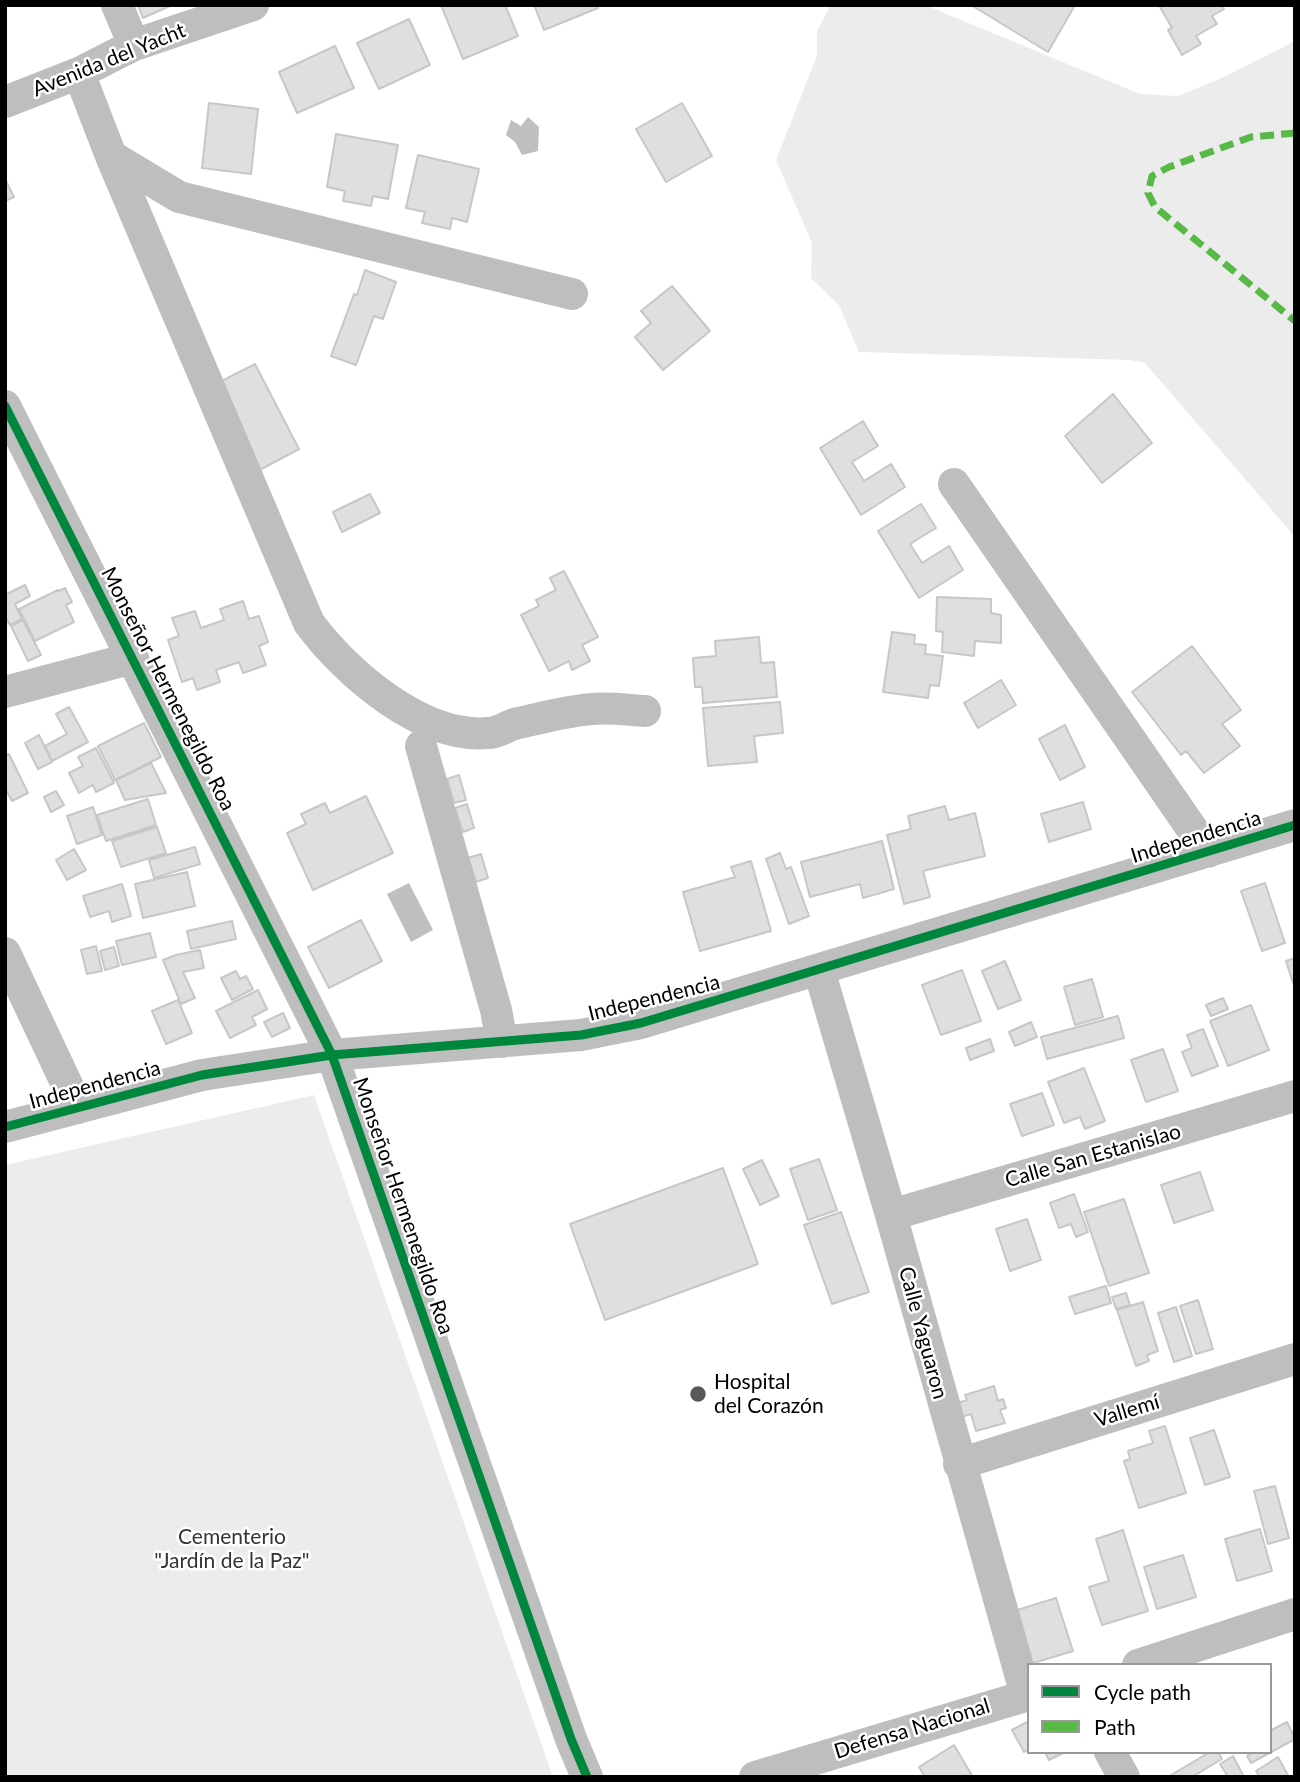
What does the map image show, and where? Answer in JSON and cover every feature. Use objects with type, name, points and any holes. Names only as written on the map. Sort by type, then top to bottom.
[{"type":"street","points":[[117,5],[134,45]]},
{"type":"street","name":"Avenida del Yacht","points":[[5,102],[79,73],[134,45],[253,5]]},
{"type":"street","points":[[79,73],[111,156],[309,622],[321,639],[350,668],[399,707],[455,732],[491,734],[514,724],[592,709],[645,711]]},
{"type":"street","points":[[111,156],[179,197],[572,294]]},
{"type":"street","name":"Monseñor Hermenegildo Roa","points":[[5,405],[19,462],[133,658],[332,1055],[587,1777]]},
{"type":"street","points":[[954,484],[1208,852]]},
{"type":"street","points":[[5,692],[133,658]]},
{"type":"street","points":[[421,746],[496,1010],[502,1042]]},
{"type":"street","name":"Independencia","points":[[5,1127],[202,1075],[332,1055],[581,1035],[641,1023],[1295,825]]},
{"type":"street","points":[[5,953],[78,1108]]},
{"type":"street","name":"Calle Yaguaron","points":[[819,970],[1027,1695]]},
{"type":"street","name":"Calle San Estanislao","points":[[891,1215],[1295,1096]]},
{"type":"street","name":"Vallemí","points":[[959,1464],[1295,1359]]},
{"type":"street","points":[[1144,1663],[1295,1614]]},
{"type":"street","name":"Defensa Nacional","points":[[755,1777],[1027,1695]]},
{"type":"street","points":[[1111,1754],[1124,1777]]},
{"type":"green space","points":[[831,5],[925,5],[1140,94],[1178,96],[1295,41],[1295,537],[1145,363],[1131,360],[859,352],[839,305],[811,278],[812,243],[776,160],[817,56],[817,31]]},
{"type":"green space","name":"Cementerio \"Jardín de la Paz\"","points":[[314,1095],[553,1777],[5,1777],[5,1165]]},
{"type":"shaded area","points":[[528,117],[539,127],[538,151],[522,155],[515,142],[506,135],[511,120],[521,126]]},
{"type":"shaded area","points":[[409,883],[433,930],[411,942],[387,894]]},
{"type":"building","points":[[138,5],[172,5],[143,18]]},
{"type":"building","points":[[441,5],[505,5],[518,36],[463,59]]},
{"type":"building","points":[[534,5],[597,5],[598,8],[544,30]]},
{"type":"building","points":[[971,5],[1075,5],[1048,52]]},
{"type":"building","points":[[1159,5],[1222,5],[1224,9],[1212,16],[1217,24],[1196,36],[1201,44],[1182,55],[1168,30],[1172,28]]},
{"type":"building","points":[[409,19],[430,65],[379,89],[357,43]]},
{"type":"building","points":[[335,46],[354,88],[297,113],[279,72]]},
{"type":"building","points":[[209,103],[258,109],[251,174],[202,168]]},
{"type":"building","points":[[682,103],[712,156],[666,182],[636,129]]},
{"type":"building","points":[[336,134],[398,145],[388,199],[373,196],[371,206],[343,201],[345,191],[327,187]]},
{"type":"building","points":[[418,155],[479,169],[467,222],[452,218],[450,229],[422,223],[425,212],[406,208]]},
{"type":"building","points":[[5,179],[14,197],[5,201]]},
{"type":"building","points":[[365,270],[396,282],[383,319],[374,316],[356,365],[331,356]]},
{"type":"building","points":[[672,286],[710,331],[663,370],[635,337],[651,323],[641,311]]},
{"type":"building","points":[[255,364],[299,449],[256,472],[212,386]]},
{"type":"building","points":[[1113,394],[1152,443],[1102,483],[1065,436]]},
{"type":"building","points":[[863,421],[878,446],[852,462],[864,481],[891,464],[905,487],[861,515],[820,448]]},
{"type":"building","points":[[370,494],[380,513],[342,532],[333,512]]},
{"type":"building","points":[[921,504],[936,528],[910,544],[922,563],[949,546],[963,570],[919,598],[878,531]]},
{"type":"building","points":[[564,571],[598,637],[582,645],[590,661],[572,670],[569,661],[549,671],[521,615],[539,606],[536,600],[556,590],[550,578]]},
{"type":"building","points":[[25,585],[30,596],[15,604],[22,619],[10,625],[5,616],[5,595]]},
{"type":"building","points":[[65,588],[72,602],[66,605],[74,622],[35,641],[19,609]]},
{"type":"building","points":[[937,597],[991,599],[991,613],[1001,615],[1001,643],[975,641],[974,656],[942,652],[943,632],[936,631]]},
{"type":"building","points":[[243,601],[249,619],[259,616],[268,642],[259,646],[266,665],[243,673],[239,662],[216,670],[220,682],[197,690],[193,678],[182,682],[168,640],[179,636],[172,618],[195,611],[201,628],[224,620],[220,609]]},
{"type":"building","points":[[23,620],[41,655],[28,661],[11,626]]},
{"type":"building","points":[[892,632],[915,635],[914,644],[926,645],[925,654],[943,656],[939,686],[930,685],[928,698],[883,692]]},
{"type":"building","points":[[759,637],[761,663],[774,662],[777,697],[703,703],[702,687],[695,687],[693,658],[716,656],[715,641]]},
{"type":"building","points":[[1192,646],[1241,710],[1222,724],[1240,746],[1204,773],[1186,751],[1181,755],[1132,692]]},
{"type":"building","points":[[1001,680],[1016,705],[978,728],[964,703]]},
{"type":"building","points":[[780,702],[783,733],[754,736],[757,762],[708,766],[703,708]]},
{"type":"building","points":[[69,707],[88,742],[52,761],[45,746],[67,734],[56,714]]},
{"type":"building","points":[[144,723],[161,757],[115,780],[98,746]]},
{"type":"building","points":[[1065,725],[1085,767],[1060,780],[1039,739]]},
{"type":"building","points":[[39,735],[52,762],[38,769],[25,743]]},
{"type":"building","points":[[96,748],[114,783],[96,792],[93,785],[79,793],[69,773],[83,766],[78,757]]},
{"type":"building","points":[[9,754],[28,793],[12,801],[5,788],[5,756]]},
{"type":"building","points":[[151,763],[166,793],[125,800],[116,780]]},
{"type":"building","points":[[459,775],[466,800],[454,803],[447,779]]},
{"type":"building","points":[[56,791],[64,805],[51,812],[44,797]]},
{"type":"building","points":[[366,796],[393,853],[313,890],[287,833],[306,824],[301,814],[325,803],[330,813]]},
{"type":"building","points":[[148,799],[156,825],[106,841],[97,815]]},
{"type":"building","points":[[1083,802],[1091,829],[1049,842],[1041,814]]},
{"type":"building","points":[[467,804],[474,828],[463,832],[455,808]]},
{"type":"building","points":[[945,806],[949,820],[975,813],[985,856],[923,871],[930,897],[904,904],[887,835],[911,829],[908,816]]},
{"type":"building","points":[[93,807],[102,835],[77,844],[67,816]]},
{"type":"building","points":[[157,827],[166,853],[121,867],[112,841]]},
{"type":"building","points":[[882,841],[894,889],[863,898],[860,884],[810,897],[801,862]]},
{"type":"building","points":[[195,847],[200,864],[154,878],[149,860]]},
{"type":"building","points":[[74,849],[86,870],[67,880],[56,860]]},
{"type":"building","points":[[780,853],[786,869],[791,867],[809,916],[789,924],[766,859]]},
{"type":"building","points":[[481,854],[488,878],[476,882],[468,858]]},
{"type":"building","points":[[751,861],[771,931],[700,951],[683,892],[735,877],[731,867]]},
{"type":"building","points":[[187,872],[195,906],[143,918],[135,884]]},
{"type":"building","points":[[1265,883],[1285,943],[1262,951],[1241,891]]},
{"type":"building","points":[[122,884],[131,916],[112,922],[109,911],[90,917],[83,896]]},
{"type":"building","points":[[361,920],[382,961],[329,988],[308,947]]},
{"type":"building","points":[[232,921],[236,939],[191,949],[187,931]]},
{"type":"building","points":[[150,933],[156,957],[122,965],[116,941]]},
{"type":"building","points":[[96,946],[102,971],[87,974],[81,950]]},
{"type":"building","points":[[114,947],[119,966],[105,970],[100,951]]},
{"type":"building","points":[[200,950],[204,968],[183,972],[195,998],[181,1004],[163,960]]},
{"type":"building","points":[[1295,958],[1295,989],[1286,961]]},
{"type":"building","points":[[1005,961],[1021,1000],[998,1009],[982,971]]},
{"type":"building","points":[[962,970],[981,1021],[941,1035],[922,985]]},
{"type":"building","points":[[236,971],[240,979],[246,976],[253,989],[232,1000],[221,978]]},
{"type":"building","points":[[1092,979],[1103,1017],[1075,1025],[1064,987]]},
{"type":"building","points":[[258,990],[267,1009],[252,1017],[256,1025],[230,1038],[216,1011]]},
{"type":"building","points":[[1223,998],[1228,1009],[1211,1016],[1206,1005]]},
{"type":"building","points":[[178,1000],[192,1033],[166,1044],[152,1011]]},
{"type":"building","points":[[1251,1005],[1269,1050],[1228,1066],[1210,1021]]},
{"type":"building","points":[[283,1013],[290,1028],[272,1037],[264,1022]]},
{"type":"building","points":[[1118,1016],[1124,1038],[1047,1059],[1041,1037]]},
{"type":"building","points":[[1031,1022],[1037,1037],[1015,1046],[1009,1032]]},
{"type":"building","points":[[1203,1029],[1218,1066],[1192,1076],[1182,1052],[1192,1048],[1187,1035]]},
{"type":"building","points":[[990,1039],[994,1051],[970,1060],[966,1048]]},
{"type":"building","points":[[1163,1049],[1178,1091],[1146,1102],[1131,1060]]},
{"type":"building","points":[[1084,1068],[1105,1121],[1085,1129],[1080,1117],[1064,1123],[1048,1082]]},
{"type":"building","points":[[1042,1093],[1054,1125],[1022,1136],[1010,1104]]},
{"type":"building","points":[[819,1159],[837,1210],[808,1220],[790,1169]]},
{"type":"building","points":[[762,1160],[779,1196],[760,1205],[743,1169]]},
{"type":"building","points":[[723,1168],[758,1264],[605,1320],[570,1224]]},
{"type":"building","points":[[1200,1172],[1213,1210],[1174,1223],[1161,1185]]},
{"type":"building","points":[[1074,1194],[1088,1232],[1076,1237],[1071,1224],[1059,1228],[1050,1203]]},
{"type":"building","points":[[1124,1199],[1149,1273],[1109,1286],[1084,1212]]},
{"type":"building","points":[[841,1212],[869,1292],[832,1304],[804,1225]]},
{"type":"building","points":[[1027,1219],[1041,1260],[1010,1271],[996,1229]]},
{"type":"building","points":[[1106,1286],[1111,1303],[1075,1314],[1069,1297]]},
{"type":"building","points":[[1126,1293],[1130,1305],[1116,1309],[1112,1297]]},
{"type":"building","points":[[1198,1300],[1213,1349],[1196,1354],[1180,1306]]},
{"type":"building","points":[[1143,1302],[1158,1351],[1147,1355],[1149,1361],[1136,1366],[1117,1310]]},
{"type":"building","points":[[1176,1307],[1192,1356],[1174,1362],[1158,1313]]},
{"type":"building","points":[[994,1386],[998,1401],[1003,1399],[1006,1408],[1000,1410],[1005,1423],[976,1431],[971,1414],[958,1418],[954,1404],[967,1400],[965,1395]]},
{"type":"building","points":[[1165,1426],[1186,1493],[1139,1508],[1124,1461],[1130,1459],[1128,1451],[1153,1443],[1149,1431]]},
{"type":"building","points":[[1214,1430],[1230,1477],[1205,1485],[1190,1438]]},
{"type":"building","points":[[1275,1486],[1289,1538],[1268,1544],[1254,1491]]},
{"type":"building","points":[[1260,1529],[1272,1571],[1237,1581],[1225,1539]]},
{"type":"building","points":[[1123,1530],[1148,1611],[1102,1625],[1089,1587],[1109,1581],[1096,1539]]},
{"type":"building","points":[[1183,1555],[1196,1597],[1157,1609],[1144,1567]]},
{"type":"building","points":[[1056,1598],[1073,1651],[1030,1663],[1014,1611]]},
{"type":"building","points":[[1027,1722],[1027,1750],[1024,1752],[1012,1730]]},
{"type":"building","points":[[1287,1722],[1295,1739],[1272,1752],[1272,1730]]},
{"type":"building","points":[[954,1745],[973,1777],[925,1777],[919,1767]]},
{"type":"building","points":[[1046,1754],[1061,1754],[1049,1760]]},
{"type":"building","points":[[1207,1754],[1219,1754],[1222,1759],[1192,1777],[1171,1775]]},
{"type":"building","points":[[1250,1754],[1268,1754],[1251,1763],[1247,1756]]},
{"type":"building","points":[[1233,1756],[1244,1777],[1228,1777],[1220,1764]]},
{"type":"building","points":[[1278,1757],[1289,1777],[1260,1777],[1256,1771]]},
{"type":"marked path","points":[[1295,133],[1251,137],[1169,167],[1152,176],[1148,193],[1155,207],[1295,321]]},
{"type":"cycle path","points":[[5,406],[332,1055],[571,1739],[587,1777]]},
{"type":"cycle path","points":[[5,1127],[202,1075],[332,1055],[581,1035],[641,1023],[1295,825]]},
{"type":"place","name":"Hospital del Corazón","points":[[698,1394]]}]
